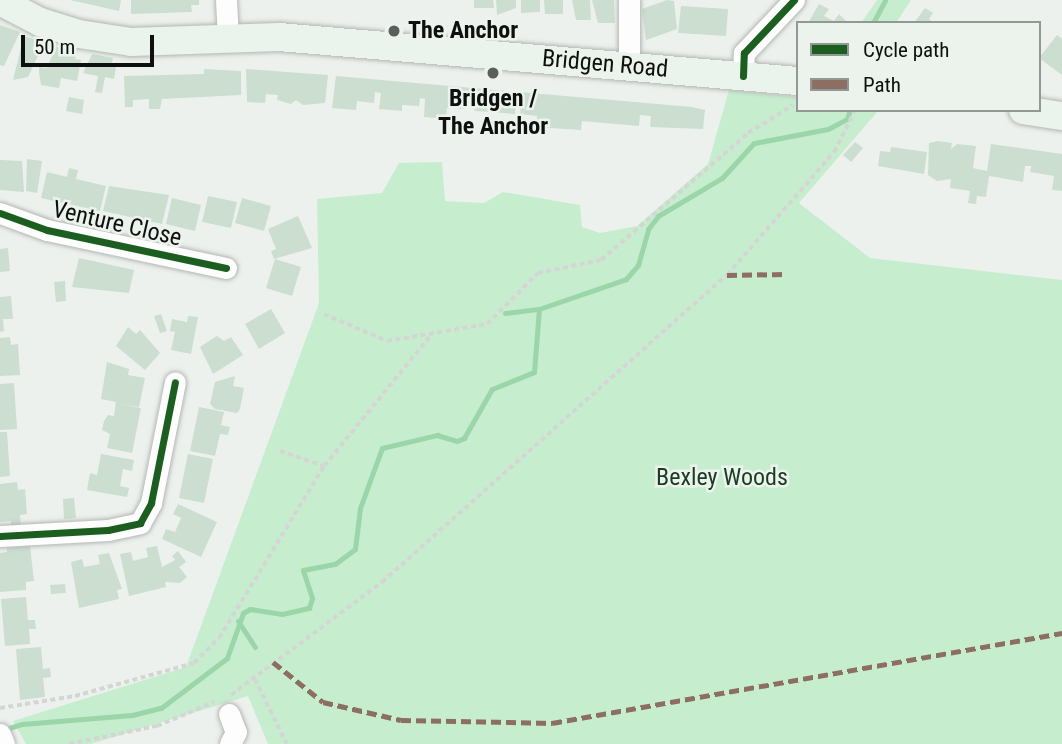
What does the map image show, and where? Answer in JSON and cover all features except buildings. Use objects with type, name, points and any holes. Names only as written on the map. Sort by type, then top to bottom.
[{"type":"main road","name":"Bridgen Road","points":[[0,1],[40,22],[97,37],[174,42],[228,36],[629,65],[796,81]]},
{"type":"main road","points":[[1036,112],[1062,116]]},
{"type":"street","points":[[226,0],[228,36]]},
{"type":"street","points":[[629,0],[629,65]]},
{"type":"street","points":[[743,76],[744,53],[794,0]]},
{"type":"street","name":"Venture Close","points":[[0,214],[47,230],[226,268]]},
{"type":"street","points":[[0,536],[108,530],[140,523],[152,503],[175,382]]},
{"type":"street","points":[[229,714],[236,732],[230,744]]},
{"type":"path","points":[[324,314],[387,341],[487,324],[538,273],[601,260],[748,133],[796,104]]},
{"type":"path","points":[[69,744],[157,726],[238,692],[305,635],[382,582],[727,275],[834,152],[854,112]]},
{"type":"path","points":[[0,708],[75,696],[194,663],[219,638],[324,466],[431,335]]},
{"type":"path","points":[[280,451],[324,466]]},
{"type":"path","points":[[255,678],[287,744]]},
{"type":"green space","points":[[877,0],[911,0],[897,21],[862,21]]},
{"type":"green space","name":"Bexley Woods","points":[[729,90],[796,97],[796,112],[877,112],[799,203],[870,258],[1062,280],[1062,744],[268,744],[248,696],[91,744],[26,744],[13,721],[186,667],[319,303],[317,199],[382,193],[399,163],[442,162],[445,201],[484,203],[503,192],[580,205],[582,227],[600,233],[637,226],[708,164]]},
{"type":"waterway","points":[[874,21],[885,0]]},
{"type":"waterway","points":[[3,730],[22,724],[132,715],[161,708],[227,658],[243,613],[250,609],[282,614],[309,608],[312,598],[303,570],[335,564],[355,549],[360,508],[382,448],[437,435],[457,441],[464,438],[492,389],[534,372],[539,309],[626,279],[638,265],[648,229],[658,216],[722,178],[754,143],[828,129],[847,119],[849,112]]},
{"type":"waterway","points":[[505,313],[539,309]]},
{"type":"waterway","points":[[238,621],[255,647]]},
{"type":"marked path","points":[[727,275],[786,274]]},
{"type":"marked path","points":[[273,662],[323,702],[401,720],[552,723],[1062,633]]},
{"type":"cycle path","points":[[743,76],[744,53],[794,0]]},
{"type":"cycle path","points":[[0,213],[47,230],[226,268]]},
{"type":"cycle path","points":[[0,536],[108,530],[140,523],[151,503],[175,382]]},
{"type":"place","name":"The Anchor","points":[[394,31]]},
{"type":"place","name":"Bridgen / The Anchor","points":[[493,73]]}]
